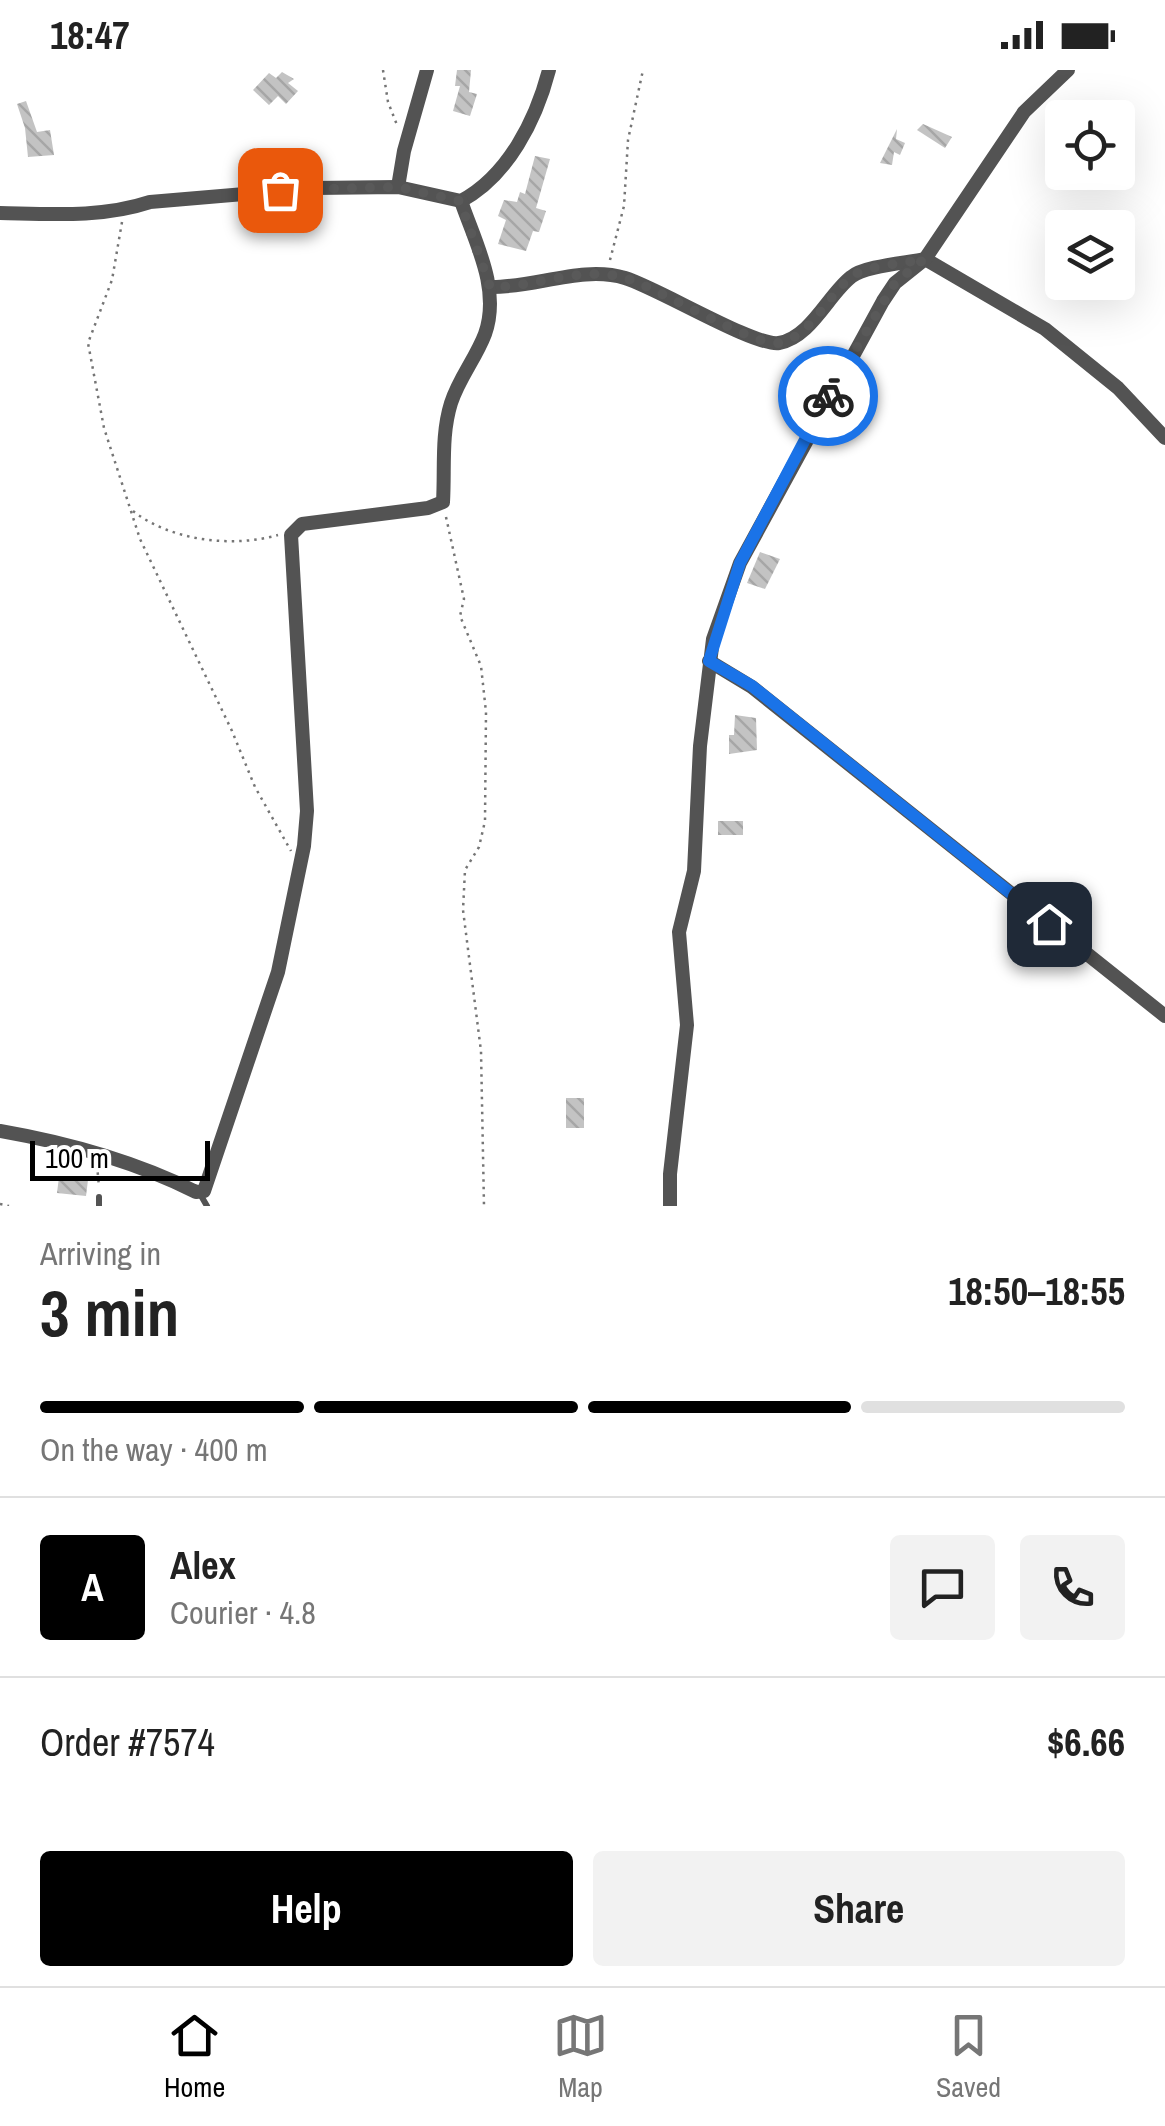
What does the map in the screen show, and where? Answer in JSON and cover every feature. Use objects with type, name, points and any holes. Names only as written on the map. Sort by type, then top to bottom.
[{"type":"street","points":[[398,187],[427,70]]},
{"type":"street","points":[[0,212],[124,210],[150,202],[314,188],[398,187],[460,201],[501,170],[534,116],[549,70]]},
{"type":"street","points":[[670,1206],[687,1025],[678,932],[694,872],[709,661],[740,563],[829,394],[895,283],[924,259],[1024,112],[1068,70]]},
{"type":"street","points":[[0,1131],[90,1150],[203,1199],[278,972],[300,865],[306,811],[292,576],[293,530],[302,524],[428,508],[443,502],[442,457],[450,404],[485,334],[490,287],[460,201]]},
{"type":"street","points":[[490,287],[527,286],[608,274],[627,278],[752,339],[772,344],[791,339],[852,276],[924,259],[1032,321],[1076,352],[1118,388],[1165,438]]},
{"type":"street","points":[[709,661],[752,686],[1165,1016]]},
{"type":"path","points":[[384,70],[388,102],[404,151]]},
{"type":"path","points":[[608,274],[624,206],[628,140],[643,70]]},
{"type":"path","points":[[124,210],[112,280],[88,344],[104,428],[140,538],[232,731],[254,787],[300,865]]},
{"type":"path","points":[[443,502],[464,599],[460,616],[481,666],[486,712],[485,821],[479,847],[465,870],[463,910],[481,1050],[484,1206]]},
{"type":"path","points":[[132,510],[144,520],[173,530],[244,543],[293,530]]},
{"type":"path","points":[[90,1150],[98,1168],[99,1202]]},
{"type":"path","points":[[0,1204],[9,1206]]},
{"type":"building","points":[[457,70],[471,70],[469,92],[477,94],[470,116],[453,111],[460,86],[455,86]]},
{"type":"building","points":[[282,72],[294,79],[288,83],[298,91],[286,104],[278,96],[269,105],[253,90],[269,73],[276,78]]},
{"type":"building","points":[[26,101],[37,132],[50,130],[54,155],[28,157],[17,104]]},
{"type":"building","points":[[923,124],[952,137],[945,148],[917,130]]},
{"type":"building","points":[[897,129],[896,139],[905,143],[900,155],[894,152],[892,165],[880,163]]},
{"type":"building","points":[[535,156],[550,159],[536,208],[546,211],[539,232],[533,231],[526,251],[498,244],[506,220],[498,216],[504,200],[517,202],[520,192],[525,194]]},
{"type":"building","points":[[760,552],[780,559],[765,589],[747,583]]},
{"type":"building","points":[[735,715],[756,718],[757,750],[729,754]]},
{"type":"building","points":[[718,821],[743,821],[743,835],[718,835]]},
{"type":"building","points":[[566,1098],[584,1098],[584,1128],[566,1128]]},
{"type":"building","points":[[59,1177],[88,1180],[86,1196],[57,1193]]},
{"type":"way so far","points":[[280,190],[398,187],[460,201],[490,287],[511,288],[608,274],[627,278],[752,339],[772,344],[791,339],[852,276],[924,259],[907,271],[882,301],[852,361],[828,396]]},
{"type":"route","points":[[828,396],[740,563],[709,661],[752,686],[1049,924]]}]
